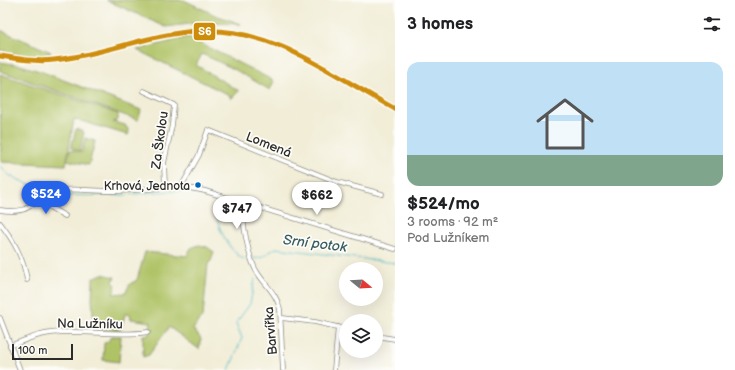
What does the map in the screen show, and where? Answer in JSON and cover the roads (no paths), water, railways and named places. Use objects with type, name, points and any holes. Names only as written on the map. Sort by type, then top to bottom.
[{"type":"street","name":"Za Školou","points":[[144,91],[174,105],[172,124],[164,163],[165,187]]},
{"type":"street","name":"Lomená","points":[[181,187],[199,155],[208,130],[337,182],[382,194]]},
{"type":"street","points":[[0,210],[24,210],[54,192],[121,191],[181,187],[199,189],[395,248]]},
{"type":"street","points":[[47,195],[51,208],[65,216]]},
{"type":"street","name":"Barvířka","points":[[244,202],[243,213],[252,260],[256,271],[279,302],[282,318],[283,370]]},
{"type":"street","points":[[0,223],[21,254],[27,280]]},
{"type":"street","points":[[0,318],[20,370]]},
{"type":"street","points":[[282,318],[338,327],[334,370]]},
{"type":"street","name":"Na Lužníku","points":[[10,346],[50,333],[66,331],[136,334],[148,332]]},
{"type":"street","points":[[383,337],[395,339]]},
{"type":"waterway","name":"Srní potok","points":[[0,166],[10,176],[46,192]]},
{"type":"waterway","name":"Srní potok","points":[[51,194],[57,196],[116,195],[175,191],[201,193],[212,197],[220,203],[218,212],[219,227],[225,239],[234,252],[239,256],[250,260]]},
{"type":"waterway","name":"Srní potok","points":[[253,259],[262,257],[276,248],[395,263]]},
{"type":"waterway","points":[[229,370],[242,338],[236,323],[250,304],[255,279]]},
{"type":"place","name":"Krhová, Jednota","points":[[198,185]]}]
